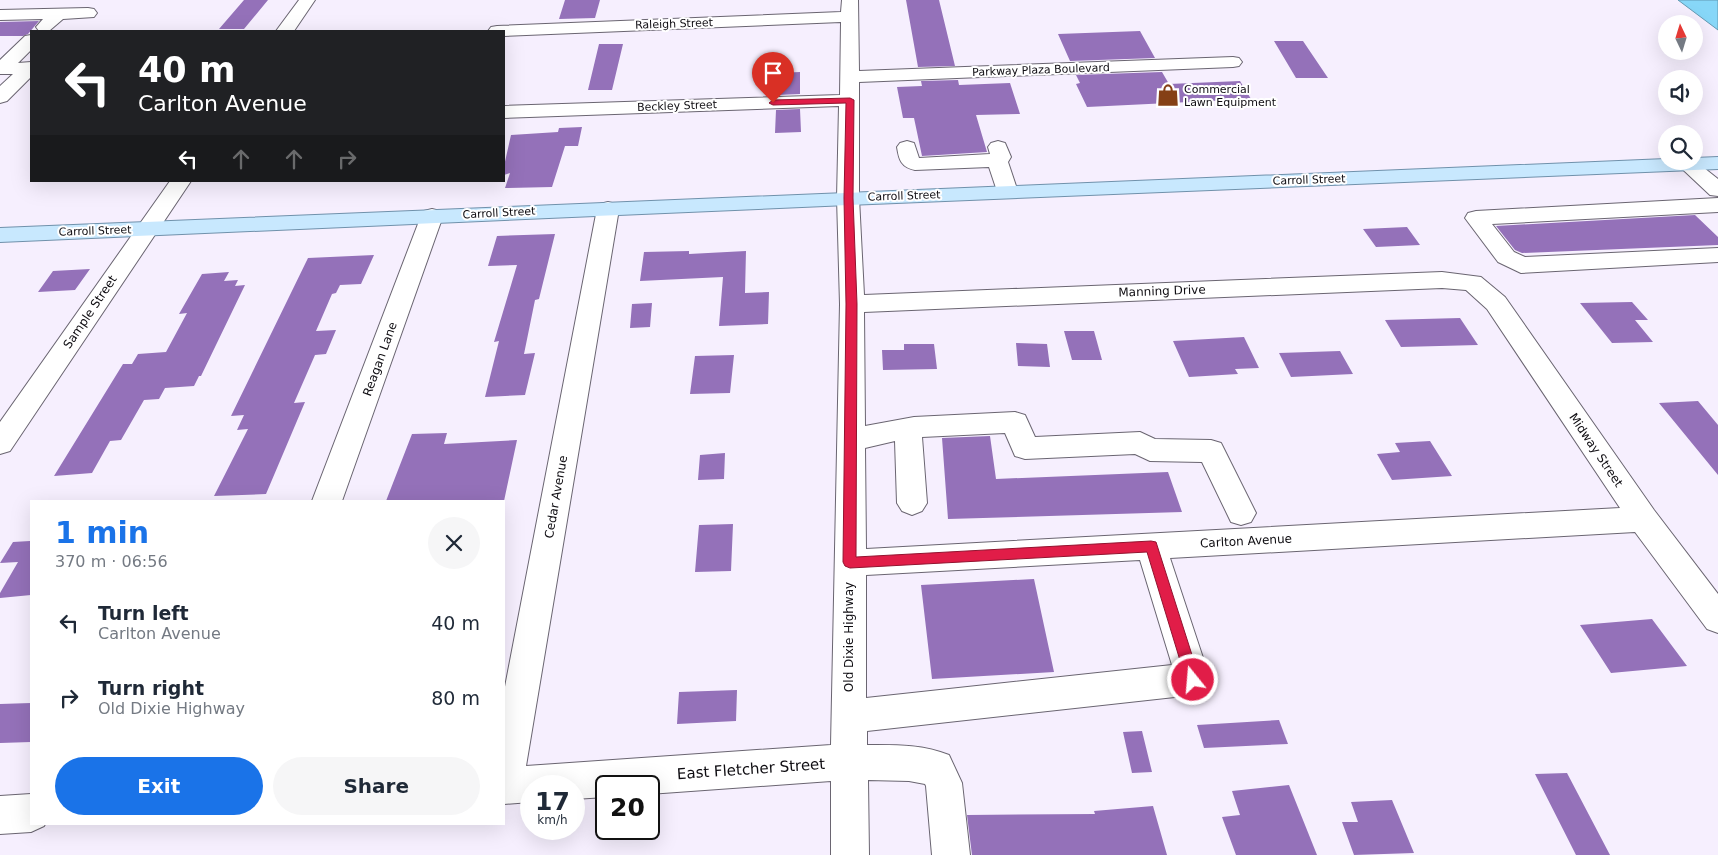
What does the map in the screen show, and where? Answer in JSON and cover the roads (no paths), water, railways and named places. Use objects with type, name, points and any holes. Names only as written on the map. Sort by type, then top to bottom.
[{"type":"main road","name":"Carroll Street","points":[[1703,163],[1718,163]]},
{"type":"main road","name":"Carroll Street","points":[[0,234],[1658,165]]},
{"type":"street","points":[[69,30],[101,0]]},
{"type":"street","points":[[286,30],[307,0]]},
{"type":"street","name":"Raleigh Street","points":[[505,31],[850,9]]},
{"type":"street","name":"Old Dixie Highway","points":[[850,9],[848,198],[852,304],[850,440],[850,855]]},
{"type":"street","points":[[0,15],[88,13]]},
{"type":"street","points":[[41,30],[58,14]]},
{"type":"street","points":[[8,39],[30,39]]},
{"type":"street","points":[[30,40],[1,69],[30,68]]},
{"type":"street","name":"Parkway Plaza Boulevard","points":[[850,77],[1233,62]]},
{"type":"street","points":[[0,97],[30,69]]},
{"type":"street","name":"Beckley Street","points":[[505,112],[850,100]]},
{"type":"street","points":[[907,146],[909,160],[915,164],[998,154],[1007,192]]},
{"type":"street","points":[[1694,170],[1718,190]]},
{"type":"street","name":"Sample Street","points":[[0,443],[180,182]]},
{"type":"street","points":[[1718,205],[1476,218],[1506,258],[1521,265],[1718,255]]},
{"type":"street","name":"Cedar Avenue","points":[[505,780],[608,208]]},
{"type":"street","name":"Reagan Lane","points":[[327,500],[432,216]]},
{"type":"street","name":"Manning Drive","points":[[852,304],[1442,280],[1473,283]]},
{"type":"street","name":"Midway Street","points":[[1473,283],[1496,303],[1643,519],[1718,619]]},
{"type":"street","points":[[850,440],[908,428],[1015,422],[1025,448],[1140,443],[1150,450],[1211,451],[1241,513]]},
{"type":"street","points":[[908,428],[912,503]]},
{"type":"street","name":"Carlton Avenue","points":[[850,562],[1643,519]]},
{"type":"street","points":[[849,716],[1193,680],[1151,546]]},
{"type":"street","name":"East Fletcher Street","points":[[505,786],[849,762],[909,763],[936,768],[944,783],[951,855]]},
{"type":"street","points":[[0,815],[30,813]]},
{"type":"water","points":[[1678,0],[1718,0],[1718,30],[1703,19],[1703,15],[1698,15]]},
{"type":"place","name":"Commercial Lawn Equipment","points":[[1168,95]]}]
